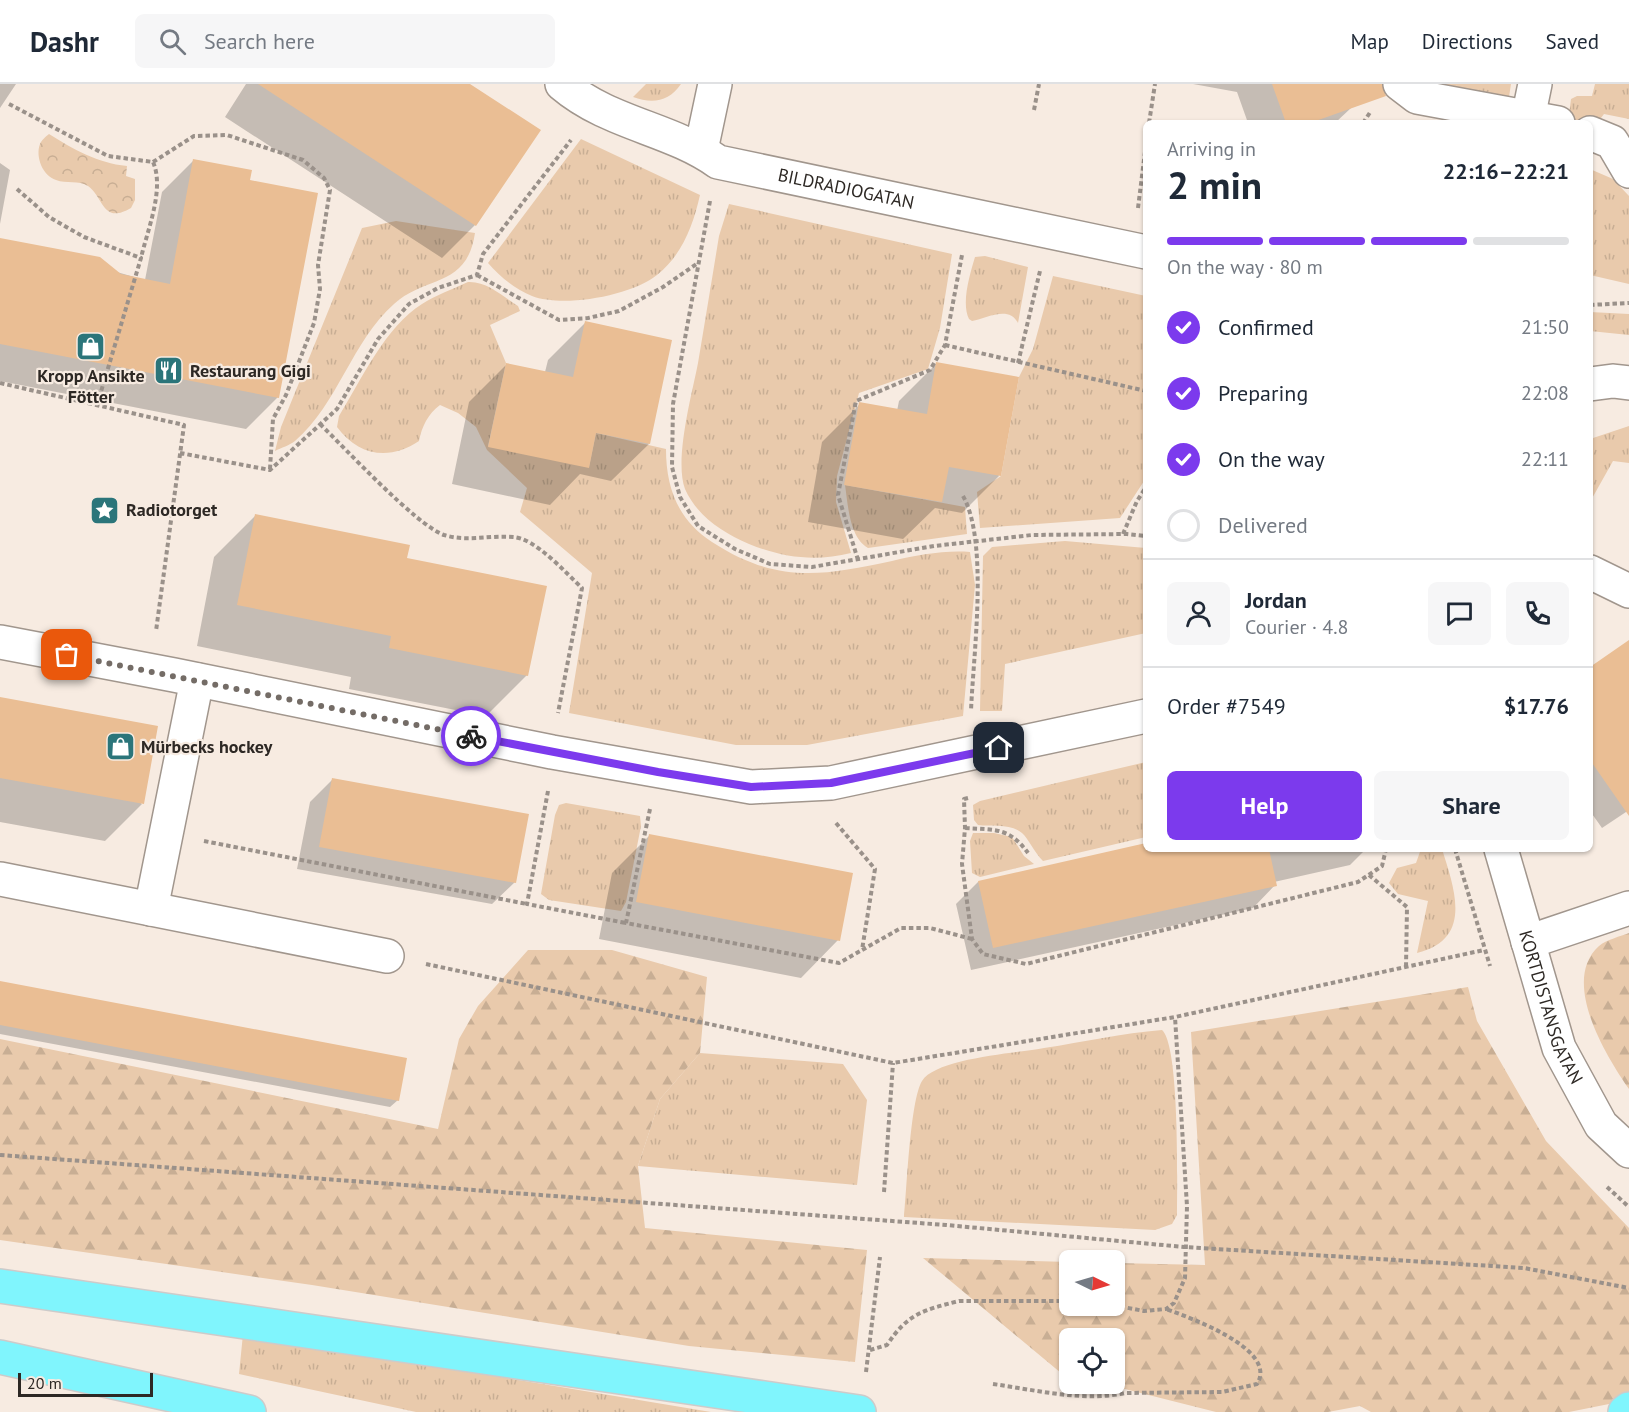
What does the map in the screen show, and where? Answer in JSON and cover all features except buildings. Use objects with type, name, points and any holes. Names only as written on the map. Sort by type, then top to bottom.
[{"type":"main road","points":[[0,1287],[859,1412]]},
{"type":"main road","points":[[0,1357],[249,1412]]},
{"type":"main road","points":[[1625,1412],[1629,1410]]},
{"type":"street","name":"BILDRADIOGATAN","points":[[562,84],[604,113],[709,156],[1143,251]]},
{"type":"street","points":[[709,156],[715,84]]},
{"type":"street","points":[[1400,84],[1417,97],[1533,120]]},
{"type":"street","points":[[1535,84],[1538,120]]},
{"type":"street","points":[[1593,134],[1612,142],[1629,171]]},
{"type":"street","points":[[1593,384],[1613,381],[1629,383]]},
{"type":"street","points":[[1593,573],[1629,591]]},
{"type":"street","points":[[0,642],[552,752],[751,787],[831,783],[1143,717]]},
{"type":"street","points":[[151,909],[197,680]]},
{"type":"street","name":"KORTDISTANSGATAN","points":[[1502,852],[1559,1048],[1601,1125],[1629,1151]]},
{"type":"street","points":[[0,879],[387,956]]},
{"type":"street","points":[[1528,942],[1629,908]]},
{"type":"path","points":[[1034,110],[1039,84]]},
{"type":"path","points":[[1149,120],[1155,84]]},
{"type":"path","points":[[9,104],[108,156],[153,162],[194,136],[227,135],[303,160],[324,178],[330,190],[318,265],[320,289],[314,323],[286,395],[273,419],[270,470]]},
{"type":"path","points":[[477,275],[483,254],[572,138]]},
{"type":"path","points":[[709,156],[699,262],[673,404],[672,467],[680,497],[698,526],[735,549],[770,564],[812,567],[934,546],[1032,535],[1143,536]]},
{"type":"path","points":[[97,405],[141,258],[155,195],[156,169],[153,162]]},
{"type":"path","points":[[1137,211],[1143,166]]},
{"type":"path","points":[[17,189],[49,217],[84,237],[141,258]]},
{"type":"path","points":[[858,560],[838,495],[856,401],[930,370],[945,345],[963,248]]},
{"type":"path","points":[[270,470],[337,409],[378,339],[409,304],[438,288],[477,275],[559,320],[588,318],[619,311],[663,287],[699,262]]},
{"type":"path","points":[[1018,363],[1041,266]]},
{"type":"path","points":[[1593,305],[1629,303]]},
{"type":"path","points":[[945,345],[1143,390]]},
{"type":"path","points":[[0,383],[184,425],[151,671]]},
{"type":"path","points":[[320,424],[415,515],[442,534],[465,539],[515,537],[539,549],[582,588],[527,904]]},
{"type":"path","points":[[180,453],[270,470]]},
{"type":"path","points":[[1123,534],[1143,492]]},
{"type":"path","points":[[963,496],[969,508],[978,590],[970,721]]},
{"type":"path","points":[[626,923],[658,772]]},
{"type":"path","points":[[831,783],[837,825],[875,870],[862,951]]},
{"type":"path","points":[[976,796],[964,799],[965,828],[962,864],[972,939],[982,954],[1026,964],[1358,882],[1382,866],[1385,852]]},
{"type":"path","points":[[965,828],[1002,831],[1012,835],[1028,853]]},
{"type":"path","points":[[166,833],[839,963],[901,928],[930,928],[972,939]]},
{"type":"path","points":[[387,956],[893,1063],[1175,1017],[1484,950],[1456,852]]},
{"type":"path","points":[[1369,875],[1407,907],[1406,967]]},
{"type":"path","points":[[1125,1307],[1144,1311],[1166,1308],[1174,1303],[1185,1278],[1186,1206],[1175,1017]]},
{"type":"path","points":[[884,1192],[893,1063]]},
{"type":"path","points":[[0,1155],[946,1225],[1184,1247],[1524,1268],[1629,1288]]},
{"type":"path","points":[[866,1372],[880,1257]]},
{"type":"path","points":[[870,1350],[887,1345],[899,1326],[911,1316],[943,1305],[959,1301],[1059,1301]]},
{"type":"path","points":[[993,1384],[1085,1396],[1110,1396],[1162,1392],[1222,1392],[1257,1384],[1259,1373],[1254,1358],[1240,1343],[1222,1331],[1166,1308]]},
{"type":"green space","points":[[646,84],[681,84],[671,95],[660,100],[633,97]]},
{"type":"green space","points":[[1429,84],[1511,84],[1509,97]]},
{"type":"green space","points":[[1595,84],[1629,84],[1629,119],[1604,114],[1598,122],[1568,120],[1571,99],[1577,96],[1592,96]]},
{"type":"green space","points":[[49,134],[95,159],[127,166],[126,176],[135,179],[135,200],[131,208],[114,213],[105,208],[88,186],[60,181],[47,175],[39,160],[39,149],[41,141]]},
{"type":"green space","points":[[581,139],[700,195],[694,218],[680,249],[666,267],[657,275],[631,289],[578,300],[561,301],[532,296],[508,282],[488,263]]},
{"type":"green space","points":[[1593,170],[1613,179],[1629,196],[1629,284],[1593,276]]},
{"type":"green space","points":[[729,204],[952,254],[940,328],[928,369],[859,393],[837,476],[836,502],[851,553],[838,556],[800,557],[774,553],[749,544],[712,523],[696,507],[685,489],[682,461],[685,427],[719,236]]},
{"type":"green space","points":[[396,221],[475,233],[471,251],[454,272],[406,295],[379,319],[310,426],[295,441],[275,451],[281,427],[362,228]]},
{"type":"green space","points":[[985,256],[1028,267],[1018,323],[1009,315],[1003,314],[972,321],[969,319],[966,297],[971,272],[975,257]]},
{"type":"green space","points":[[1053,276],[1143,295],[1143,483],[1120,518],[980,528],[977,492],[1001,476],[1019,377],[1033,349]]},
{"type":"green space","points":[[468,282],[482,284],[494,290],[518,306],[520,311],[490,325],[506,363],[488,446],[589,467],[596,433],[666,449],[668,477],[672,490],[676,502],[690,524],[712,542],[735,555],[758,565],[779,570],[821,573],[931,554],[970,552],[975,585],[963,716],[807,745],[736,745],[569,713],[592,573],[520,512],[527,488],[487,450],[476,427],[458,413],[440,405],[426,421],[419,441],[397,451],[386,453],[365,449],[345,437],[337,427],[339,416],[365,371],[397,326],[422,304]]},
{"type":"green space","points":[[1593,312],[1629,314],[1629,335],[1593,331]]},
{"type":"green space","points":[[1629,426],[1629,463],[1613,461],[1593,497],[1593,438]]},
{"type":"green space","points":[[845,485],[965,507],[967,534],[868,548],[853,528]]},
{"type":"green space","points":[[1065,541],[1143,548],[1143,634],[1005,664],[1002,711],[980,711],[983,556],[992,547]]},
{"type":"green space","points":[[1143,763],[1143,838],[1043,861],[1024,835],[1017,830],[978,825],[974,820],[973,805],[980,801]]},
{"type":"green space","points":[[566,803],[640,816],[641,826],[626,902],[621,911],[549,900],[541,894],[555,815],[559,805]]},
{"type":"green space","points":[[973,833],[994,833],[1012,837],[1024,856],[1034,864],[980,877],[972,873],[970,841]]},
{"type":"green space","points":[[1420,852],[1443,852],[1451,880],[1455,910],[1453,924],[1447,936],[1435,946],[1417,953],[1428,901],[1398,894],[1389,883],[1397,868],[1416,863]]},
{"type":"green space","points":[[1629,933],[1629,1089],[1599,1038],[1585,998],[1584,978],[1588,961],[1599,946]]},
{"type":"green space","points":[[528,950],[612,950],[707,977],[700,1053],[660,1099],[638,1166],[645,1228],[867,1250],[855,1362],[689,1346],[312,1285],[0,1240],[0,1039],[438,1129],[459,1039],[478,1006]]},
{"type":"green space","points":[[1468,987],[1477,1021],[1546,1141],[1629,1228],[1629,1400],[1569,1412],[1371,1412],[1360,1406],[1328,1412],[1216,1412],[1125,1389],[1125,1328],[1059,1328],[1059,1371],[923,1258],[1059,1262],[1059,1316],[1125,1316],[1125,1263],[1205,1265],[1191,1032]]},
{"type":"green space","points":[[1162,1030],[1168,1041],[1175,1088],[1177,1215],[1172,1224],[1155,1230],[904,1217],[915,1107],[922,1081],[930,1073],[943,1067],[978,1058]]},
{"type":"green space","points":[[700,1053],[843,1064],[867,1100],[857,1185],[638,1166],[660,1099]]},
{"type":"green space","points":[[243,1334],[711,1412],[416,1412],[239,1374]]},
{"type":"way so far","points":[[67,655],[471,736]]},
{"type":"place","name":"Kropp Ansikte Fötter","points":[[91,347]]},
{"type":"place","name":"Restaurang Gigi","points":[[169,371]]},
{"type":"place","name":"Radiotorget","points":[[105,510]]},
{"type":"place","name":"Mürbecks hockey","points":[[120,747]]},
{"type":"route","points":[[471,736],[658,772],[751,787],[831,783],[999,748]]}]
